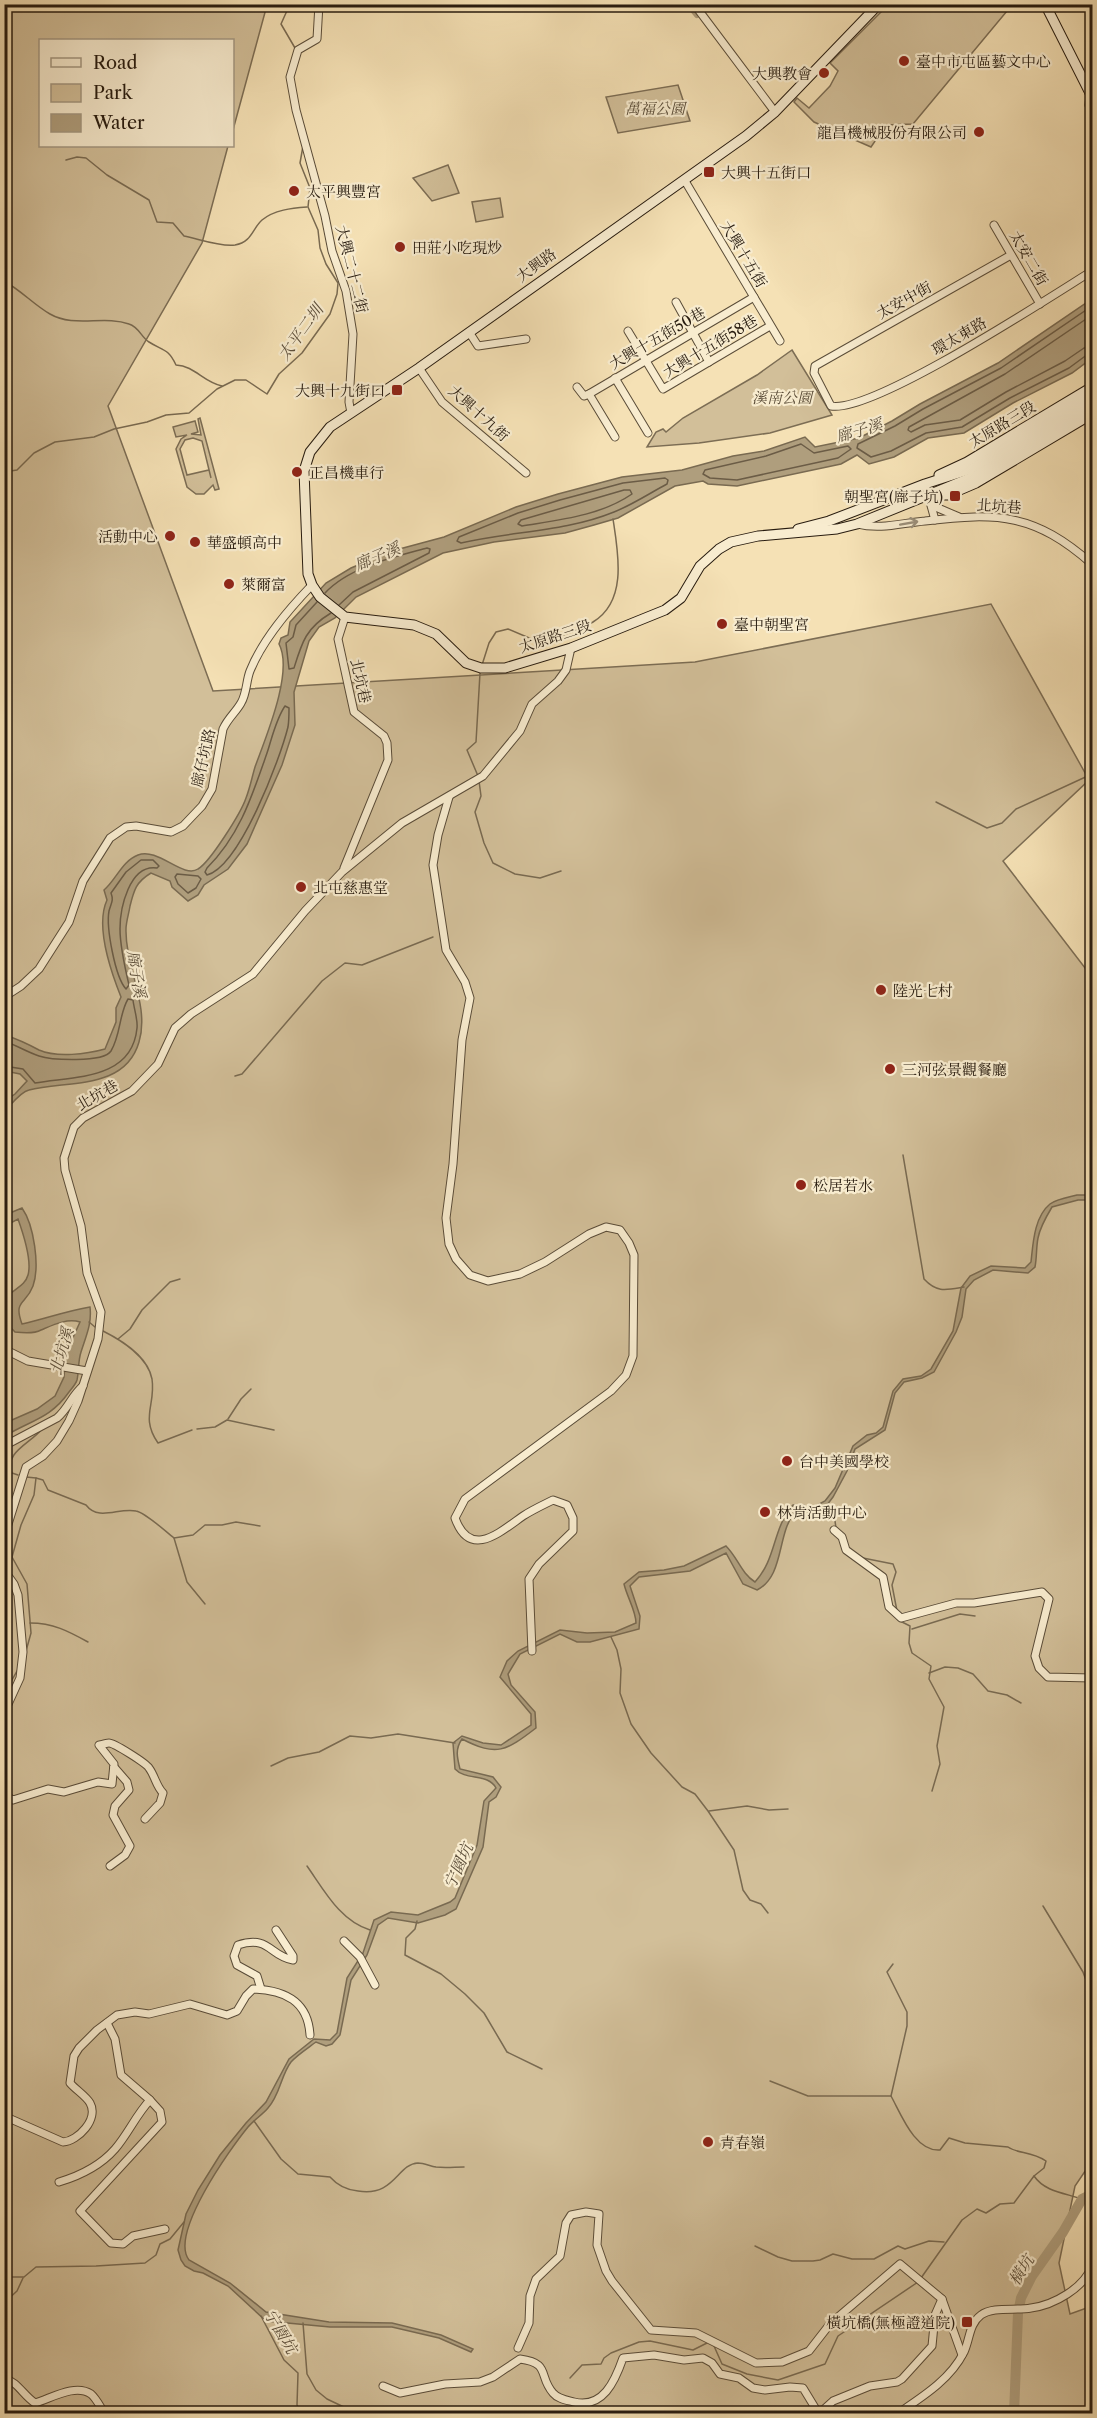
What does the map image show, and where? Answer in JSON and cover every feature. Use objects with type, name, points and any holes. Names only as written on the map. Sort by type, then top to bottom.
[{"type":"main road","name":"大興路","points":[[313,587],[308,574],[304,471],[310,452],[326,432],[738,142],[774,112],[879,4]]},
{"type":"main road","points":[[1046,4],[1092,95],[1090,105],[1092,112]]},
{"type":"main road","name":"太原路三段","points":[[925,484],[967,462],[1092,387]]},
{"type":"main road","name":"太原路三段","points":[[344,616],[414,625],[436,634],[466,663],[483,668],[504,668],[572,648],[671,607],[688,589],[700,566],[719,549],[740,539],[830,521],[925,484],[971,470],[1092,396]]},
{"type":"main road","name":"太原路三段","points":[[758,536],[837,530],[857,524],[975,476],[1092,405]]},
{"type":"main road","name":"太原路三段","points":[[928,495],[948,495],[963,490],[1092,414]]},
{"type":"main road","points":[[313,587],[328,605],[344,616]]},
{"type":"street","name":"大興二十二街","points":[[319,4],[317,39],[298,50],[290,77],[296,110],[325,216],[332,251],[346,291],[352,334],[349,402],[351,413]]},
{"type":"street","points":[[694,4],[774,112]]},
{"type":"street","name":"大興十五街","points":[[685,181],[780,341]]},
{"type":"street","name":"太安二街","points":[[994,225],[1040,304]]},
{"type":"street","name":"太安中街","points":[[831,406],[813,369],[821,362],[1011,255]]},
{"type":"street","name":"環太東路","points":[[831,406],[845,406],[888,390],[1040,304],[1092,271]]},
{"type":"street","name":"大興十五街50巷","points":[[590,394],[754,297]]},
{"type":"street","points":[[676,302],[709,362]]},
{"type":"street","name":"大興十五街58巷","points":[[645,360],[663,389],[770,326]]},
{"type":"street","points":[[628,331],[645,360]]},
{"type":"street","points":[[469,332],[478,346],[526,339]]},
{"type":"street","name":"大興十九街","points":[[419,368],[442,402],[526,472]]},
{"type":"street","points":[[615,378],[648,433]]},
{"type":"street","points":[[577,387],[584,396],[590,394],[615,437]]},
{"type":"street","points":[[925,484],[935,520]]},
{"type":"street","points":[[928,495],[938,508],[962,518]]},
{"type":"street","name":"北坑巷","points":[[857,524],[886,527],[935,520],[1005,517],[1044,529],[1077,550],[1092,564]]},
{"type":"street","name":"廍仔坑路","points":[[4,997],[21,986],[39,969],[69,922],[83,881],[110,838],[126,827],[136,826],[171,832],[183,826],[208,798],[223,729],[227,720],[241,703],[258,653],[292,606],[313,587]]},
{"type":"street","name":"北坑巷","points":[[342,872],[388,760],[387,743],[384,736],[354,712],[338,639],[344,616]]},
{"type":"street","name":"北坑巷","points":[[4,1537],[26,1467],[43,1456],[57,1441],[69,1421],[98,1339],[100,1312],[87,1273],[81,1226],[64,1170],[64,1158],[74,1127],[83,1118],[132,1091],[158,1064],[175,1028],[191,1014],[253,974],[305,911],[342,872],[402,823],[449,798],[483,776],[520,731],[532,704],[558,681],[566,670],[572,648]]},
{"type":"street","points":[[449,798],[438,835],[434,866],[446,950],[465,982],[470,998],[462,1040],[446,1228],[449,1244],[456,1259],[470,1275],[488,1281],[520,1274],[545,1262],[589,1234],[606,1227],[620,1230],[634,1256],[633,1356],[626,1375],[611,1391],[465,1499],[455,1518],[459,1530],[468,1538],[479,1541],[491,1538],[526,1514],[553,1500],[567,1505],[573,1518],[573,1531],[540,1564],[529,1580],[532,1651]]},
{"type":"street","points":[[4,1349],[28,1361],[87,1371]]},
{"type":"street","name":"北坑巷","points":[[4,1446],[57,1418],[64,1412],[76,1391],[83,1386]]},
{"type":"street","points":[[834,1530],[842,1537],[846,1550],[883,1576],[890,1607],[901,1618],[956,1603],[974,1603],[1042,1592],[1049,1599],[1035,1656],[1037,1664],[1048,1677],[1092,1678]]},
{"type":"street","points":[[4,1570],[14,1584],[18,1595],[23,1652],[20,1678],[4,1713]]},
{"type":"street","points":[[110,1866],[125,1855],[130,1846],[113,1815],[115,1806],[129,1790],[128,1782],[99,1745],[108,1743],[118,1745],[148,1766],[163,1793],[160,1803],[145,1819]]},
{"type":"street","points":[[4,1795],[13,1800],[48,1789],[64,1792],[98,1782],[112,1784],[114,1767]]},
{"type":"street","points":[[261,1989],[258,1976],[237,1965],[234,1956],[238,1945],[248,1942],[263,1943],[285,1959],[292,1960],[293,1956],[276,1930]]},
{"type":"street","points":[[344,1941],[360,1957],[375,1985]]},
{"type":"street","points":[[4,2116],[63,2142],[73,2139],[83,2131],[89,2123],[92,2107],[89,2101],[70,2083],[72,2067],[79,2048],[117,2015],[127,2012],[149,2014],[189,2004],[227,2015],[237,2011],[253,1989],[275,1990],[303,2009],[309,2021],[310,2035]]},
{"type":"street","points":[[107,2023],[115,2039],[121,2074],[160,2111],[162,2122],[80,2211],[111,2243],[123,2244],[133,2236],[165,2229]]},
{"type":"street","points":[[59,2182],[76,2177],[114,2150],[138,2113],[150,2100]]},
{"type":"street","points":[[518,2348],[529,2323],[530,2296],[536,2279],[560,2256],[566,2223],[571,2215],[576,2213],[599,2214],[597,2245],[606,2271],[651,2330],[696,2333],[756,2363],[782,2362],[809,2351],[830,2324],[900,2264],[942,2299],[962,2355]]},
{"type":"street","points":[[897,2414],[938,2385],[962,2355],[970,2330],[981,2314],[991,2311],[1032,2308],[1056,2299],[1086,2279],[1092,2266]]},
{"type":"street","points":[[384,2386],[400,2393],[445,2384],[480,2382],[493,2378],[520,2359],[532,2361],[542,2368],[552,2393],[562,2399],[582,2404],[596,2400],[607,2393],[623,2358],[671,2356],[684,2360],[703,2358],[712,2363],[720,2374],[739,2378],[753,2388],[765,2390],[803,2388],[818,2411],[823,2410],[833,2401],[870,2386],[897,2382],[902,2379],[932,2346],[935,2315],[942,2299]]},
{"type":"street","points":[[4,2378],[12,2380],[26,2397],[35,2403],[66,2392],[81,2391],[91,2394],[105,2414]]},
{"type":"street","points":[[13,2414],[15,2412],[25,2414]]},
{"type":"green space","points":[[5,5],[267,5],[234,126],[234,39],[39,39],[39,147],[228,147],[202,243],[108,406],[213,691],[695,662],[991,604],[1089,780],[1003,861],[1092,977],[1092,2161],[1075,2186],[1059,2263],[1070,2314],[1092,2306],[1092,2413],[5,2414]]},
{"type":"green space","points":[[888,5],[1012,5],[913,124],[886,125],[871,147],[814,122],[794,102],[797,98],[809,108],[830,86],[838,71],[830,63]]},
{"type":"green space","name":"萬福公園","points":[[678,85],[690,121],[618,133],[606,97]]},
{"type":"green space","points":[[448,165],[459,193],[432,201],[413,178]]},
{"type":"green space","points":[[500,198],[503,217],[476,222],[472,202]]},
{"type":"green space","name":"溪南公園","points":[[792,350],[832,415],[770,433],[699,443],[647,447],[656,432],[663,429],[666,432],[683,418],[757,375]]},
{"type":"green space","points":[[200,418],[219,489],[215,490],[213,485],[204,494],[196,494],[187,487],[176,449],[181,439],[187,435],[176,437],[173,427],[195,421],[198,432],[191,434],[201,435],[198,419]],"holes":[[[193,438],[202,441],[211,478],[209,470],[187,475],[180,449],[185,440]]]},
{"type":"water","points":[[1092,299],[1092,358],[1072,373],[1013,403],[964,433],[928,438],[894,457],[869,464],[857,455],[841,464],[737,486],[708,484],[703,481],[675,486],[618,518],[594,525],[565,533],[494,542],[443,553],[356,597],[335,618],[319,627],[309,641],[294,692],[295,725],[282,765],[247,844],[228,869],[204,885],[198,895],[188,901],[172,887],[170,881],[151,873],[136,887],[126,929],[142,1028],[132,1058],[121,1069],[93,1081],[26,1091],[5,1111],[5,1101],[27,1081],[20,1074],[5,1071],[5,1035],[54,1054],[81,1054],[105,1049],[116,1022],[116,1008],[121,997],[106,949],[103,923],[107,900],[104,890],[123,866],[138,855],[154,855],[185,870],[198,869],[225,837],[246,798],[276,706],[283,671],[283,656],[279,644],[281,638],[288,635],[290,622],[326,583],[351,568],[392,551],[444,537],[516,507],[558,494],[622,477],[682,470],[733,456],[764,451],[805,437],[815,447],[859,438],[998,363]]},
{"type":"water","points":[[1077,1195],[1092,1195],[1092,1200],[1078,1200],[1052,1207],[1039,1234],[1035,1267],[1028,1273],[993,1270],[974,1280],[966,1289],[962,1317],[934,1372],[922,1378],[904,1382],[895,1393],[885,1430],[855,1449],[847,1471],[827,1505],[809,1516],[802,1511],[794,1513],[785,1532],[776,1566],[766,1584],[757,1590],[743,1584],[726,1553],[690,1571],[639,1577],[630,1586],[640,1616],[639,1629],[590,1642],[577,1642],[560,1634],[520,1654],[508,1674],[511,1685],[535,1712],[536,1728],[517,1742],[501,1749],[484,1748],[462,1739],[458,1746],[457,1757],[460,1769],[493,1777],[501,1787],[496,1797],[489,1802],[483,1847],[456,1909],[445,1915],[418,1923],[388,1918],[378,1925],[367,1955],[351,1980],[340,2035],[332,2044],[326,2046],[316,2042],[291,2062],[272,2103],[239,2138],[204,2192],[187,2231],[185,2248],[189,2260],[230,2283],[266,2312],[329,2322],[392,2323],[441,2335],[473,2349],[471,2352],[439,2338],[392,2327],[330,2327],[266,2321],[228,2286],[185,2266],[178,2250],[186,2214],[198,2190],[220,2155],[266,2102],[289,2059],[314,2039],[330,2040],[337,2033],[347,1978],[363,1953],[374,1920],[391,1912],[418,1915],[455,1898],[477,1845],[484,1801],[496,1788],[488,1780],[465,1775],[455,1769],[453,1743],[462,1736],[483,1743],[501,1745],[531,1725],[531,1714],[500,1677],[507,1661],[518,1651],[560,1630],[587,1633],[615,1632],[636,1623],[624,1584],[639,1572],[684,1566],[726,1546],[746,1574],[755,1582],[767,1563],[781,1524],[793,1505],[804,1505],[808,1510],[825,1501],[835,1488],[853,1446],[867,1435],[876,1433],[883,1427],[893,1391],[903,1379],[921,1376],[931,1369],[953,1331],[961,1288],[970,1276],[991,1266],[1025,1268],[1031,1262],[1037,1223],[1045,1209],[1056,1201]]},
{"type":"water","points":[[22,1208],[33,1235],[36,1268],[33,1286],[20,1306],[22,1324],[90,1307],[90,1319],[74,1386],[47,1414],[5,1436],[5,1423],[37,1409],[55,1396],[64,1377],[66,1353],[80,1322],[65,1321],[28,1333],[15,1332],[8,1324],[5,1315],[6,1301],[11,1293],[26,1280],[29,1262],[18,1219],[5,1226],[5,1215]]},
{"type":"waterway","name":"太平二圳","points":[[290,4],[281,24],[295,48]]},
{"type":"waterway","points":[[688,4],[697,15]]},
{"type":"waterway","name":"太平二圳","points":[[4,472],[17,470],[34,453],[55,442],[94,437],[114,429],[147,422],[166,415],[189,413],[217,389],[235,380],[246,380],[267,394],[279,374],[302,353],[330,314],[337,294],[338,283],[326,264],[320,248],[318,230],[308,207],[310,188],[300,163],[303,146]]},
{"type":"waterway","points":[[66,160],[77,157],[86,158],[107,175],[149,200],[157,222],[173,223],[184,236],[216,244],[241,243],[262,220],[272,214],[307,207]]},
{"type":"waterway","points":[[4,281],[59,318],[132,325],[146,340],[168,353],[176,365],[189,368],[209,381],[222,386]]},
{"type":"waterway","points":[[482,665],[489,643],[496,632],[508,629],[541,643],[587,625],[604,613],[612,602],[618,575],[613,519]]},
{"type":"waterway","points":[[478,776],[467,750],[476,742],[480,673]]},
{"type":"waterway","points":[[936,802],[987,828],[1002,823],[1016,809],[1092,774]]},
{"type":"waterway","points":[[479,781],[481,796],[475,812],[484,843],[493,863],[515,874],[540,878],[561,871]]},
{"type":"waterway","points":[[235,1076],[242,1074],[322,981],[345,963],[362,965],[433,937]]},
{"type":"waterway","points":[[903,1155],[924,1279],[933,1287],[947,1289],[964,1287]]},
{"type":"waterway","points":[[118,1339],[130,1329],[142,1310],[170,1282],[180,1279]]},
{"type":"waterway","points":[[89,1322],[95,1327]]},
{"type":"waterway","points":[[103,1331],[133,1350],[149,1371],[153,1388],[149,1418],[158,1443],[192,1430]]},
{"type":"waterway","points":[[228,1419],[241,1399],[251,1389]]},
{"type":"waterway","points":[[197,1429],[215,1427],[227,1420],[274,1430]]},
{"type":"waterway","points":[[18,1475],[12,1473],[11,1460],[42,1429]]},
{"type":"waterway","points":[[26,1477],[36,1478],[34,1495],[21,1525],[12,1557],[27,1584],[31,1633],[26,1651]]},
{"type":"waterway","points":[[36,1478],[43,1480],[48,1490],[86,1505],[97,1513],[130,1510],[140,1512],[174,1538],[193,1535],[205,1525],[236,1522],[260,1526]]},
{"type":"waterway","points":[[828,1505],[834,1514],[836,1528]]},
{"type":"waterway","points":[[174,1538],[187,1582],[205,1604]]},
{"type":"waterway","points":[[863,1558],[893,1564],[896,1572],[892,1585],[897,1611]]},
{"type":"waterway","points":[[912,1629],[960,1614],[975,1616]]},
{"type":"waterway","points":[[900,1621],[910,1626],[909,1643],[912,1653],[931,1666],[929,1679],[944,1707],[937,1746],[940,1764],[932,1791]]},
{"type":"waterway","points":[[30,1623],[60,1628],[88,1642]]},
{"type":"waterway","points":[[611,1637],[617,1650],[621,1669],[620,1693],[631,1724],[651,1753],[682,1787],[695,1794],[708,1811],[734,1850],[743,1890],[750,1900],[761,1904],[768,1913]]},
{"type":"waterway","points":[[929,1673],[945,1667],[958,1668],[973,1674],[988,1691],[1007,1695],[1021,1703]]},
{"type":"waterway","points":[[4,1694],[17,1671]]},
{"type":"waterway","points":[[271,1766],[288,1758],[319,1752],[350,1736],[371,1738],[398,1734],[455,1743]]},
{"type":"waterway","points":[[709,1811],[747,1806],[769,1810],[788,1809]]},
{"type":"waterway","points":[[307,1866],[341,1912],[359,1926],[370,1930]]},
{"type":"waterway","points":[[1043,1906],[1083,1972],[1092,1997]]},
{"type":"waterway","points":[[417,1921],[415,1929],[406,1938],[405,1955],[441,1974],[465,1994],[484,2013],[507,2052],[542,2069]]},
{"type":"waterway","points":[[891,2096],[907,2026],[907,2012],[887,1972],[893,1964]]},
{"type":"waterway","points":[[770,2081],[808,2096],[891,2096],[904,2122],[923,2145],[940,2150],[949,2138],[965,2143],[1008,2147],[1035,2156],[1046,2161],[1044,2168],[1034,2176],[1044,2186],[1082,2199]]},
{"type":"waterway","points":[[254,2121],[281,2159],[298,2174],[330,2177],[339,2185],[350,2190],[370,2192],[380,2189],[388,2185],[405,2169],[418,2163],[436,2167],[464,2167]]},
{"type":"waterway","points":[[921,2278],[962,2220],[977,2209],[986,2213],[1000,2204],[1014,2203],[1034,2176]]},
{"type":"waterway","name":"橫坑","points":[[1014,2414],[1018,2313],[1021,2298],[1032,2276],[1063,2232],[1082,2199],[1092,2194]]},
{"type":"waterway","points":[[4,2277],[24,2277],[36,2267],[145,2263],[156,2255],[160,2244],[170,2239],[184,2222]]},
{"type":"waterway","points":[[755,2246],[792,2261],[813,2261],[833,2254],[852,2259],[874,2259],[898,2246],[905,2249],[929,2241],[944,2242]]},
{"type":"waterway","points":[[4,2303],[17,2291],[23,2278]]},
{"type":"waterway","points":[[714,2346],[722,2364],[747,2374],[778,2380],[825,2364],[838,2336],[918,2282]]},
{"type":"waterway","name":"宁園坑","points":[[261,2316],[284,2360],[298,2373],[297,2405],[302,2414]]},
{"type":"waterway","points":[[303,2323],[307,2374],[316,2390],[327,2399],[365,2414]]},
{"type":"waterway","points":[[570,2378],[582,2365],[601,2364],[604,2358],[611,2353],[639,2342],[650,2341],[693,2350],[707,2343]]},
{"type":"place","name":"臺中市屯區藝文中心","points":[[904,61]]},
{"type":"place","name":"大興教會","points":[[824,73]]},
{"type":"place","name":"龍昌機械股份有限公司","points":[[979,132]]},
{"type":"place","name":"大興十五街口","points":[[709,172]]},
{"type":"place","name":"太平興豐宮","points":[[294,191]]},
{"type":"place","name":"田莊小吃現炒","points":[[400,247]]},
{"type":"place","name":"大興十九街口","points":[[397,390]]},
{"type":"place","name":"正昌機車行","points":[[297,472]]},
{"type":"place","name":"朝聖宮(廍子坑)","points":[[955,496]]},
{"type":"place","name":"活動中心","points":[[170,536]]},
{"type":"place","name":"華盛頓高中","points":[[195,542]]},
{"type":"place","name":"萊爾富","points":[[229,584]]},
{"type":"place","name":"臺中朝聖宮","points":[[722,624]]},
{"type":"place","name":"北屯慈惠堂","points":[[301,887]]},
{"type":"place","name":"陸光七村","points":[[881,990]]},
{"type":"place","name":"三河弦景觀餐廳","points":[[890,1069]]},
{"type":"place","name":"松居若水","points":[[801,1185]]},
{"type":"place","name":"台中美國學校","points":[[787,1461]]},
{"type":"place","name":"林肯活動中心","points":[[765,1512]]},
{"type":"place","name":"青春嶺","points":[[708,2142]]},
{"type":"place","name":"橫坑橋(無極證道院)","points":[[967,2322]]},
{"type":"water label","name":"廍子溪","points":[[859,430]]},
{"type":"water label","name":"廍子溪","points":[[377,556]]},
{"type":"water label","name":"廍子溪","points":[[137,974]]},
{"type":"water label","name":"北坑溪","points":[[61,1351]]}]
